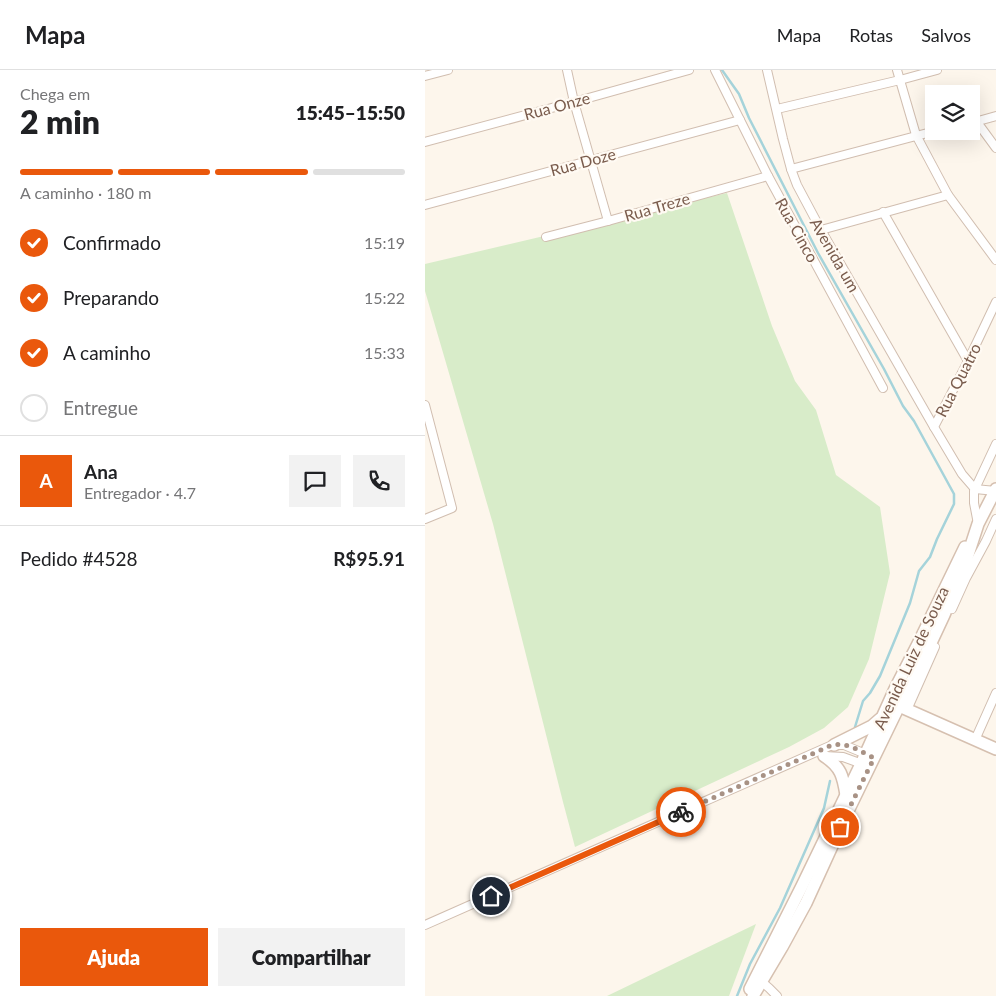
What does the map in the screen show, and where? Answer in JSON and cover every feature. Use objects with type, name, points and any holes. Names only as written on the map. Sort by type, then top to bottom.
[{"type":"main road","name":"Avenida Luiz de Souza","points":[[747,996],[846,795],[903,708],[968,557],[978,524],[996,490]]},
{"type":"main road","name":"Avenida Luiz de Souza","points":[[753,996],[806,903],[848,811],[895,689],[966,545],[973,538]]},
{"type":"main road","points":[[903,708],[996,749]]},
{"type":"main road","points":[[834,745],[872,726],[883,716]]},
{"type":"main road","points":[[825,756],[835,764],[841,773],[846,795]]},
{"type":"street","points":[[425,76],[448,70]]},
{"type":"street","points":[[567,70],[608,221]]},
{"type":"street","name":"Rua Onze","points":[[425,142],[689,70]]},
{"type":"street","name":"Rua Cinco","points":[[715,70],[768,176],[883,388]]},
{"type":"street","name":"Avenida um","points":[[767,70],[791,169],[805,202],[934,427]]},
{"type":"street","points":[[897,70],[916,135],[948,194],[996,260]]},
{"type":"street","points":[[777,109],[937,70]]},
{"type":"street","points":[[980,121],[996,116]]},
{"type":"street","name":"Rua Doze","points":[[425,205],[740,120]]},
{"type":"street","points":[[980,130],[996,148]]},
{"type":"street","points":[[791,169],[925,133]]},
{"type":"street","name":"Rua Treze","points":[[546,237],[768,176]]},
{"type":"street","points":[[821,230],[948,194]]},
{"type":"street","points":[[883,212],[969,360]]},
{"type":"street","name":"Rua Quatro","points":[[975,488],[962,474],[934,427],[969,360],[996,302]]},
{"type":"street","points":[[425,405],[453,508],[425,519]]},
{"type":"street","name":"Avenida Luiz de Souza","points":[[978,524],[974,503],[975,488],[996,444]]},
{"type":"street","points":[[975,488],[996,490]]},
{"type":"street","points":[[903,708],[996,519]]},
{"type":"street","points":[[975,740],[996,694]]},
{"type":"street","points":[[425,925],[834,745],[844,746],[868,761]]},
{"type":"street","points":[[792,763],[825,756],[868,761]]},
{"type":"street","points":[[762,982],[777,996]]},
{"type":"green space","points":[[727,193],[772,326],[795,381],[816,410],[836,475],[880,507],[890,573],[869,659],[848,707],[824,728],[789,747],[575,847],[493,524],[425,291],[425,264]]},
{"type":"green space","points":[[756,924],[729,996],[607,996]]},
{"type":"waterway","points":[[722,70],[739,94],[749,118],[818,253],[954,494],[954,504],[930,557],[919,571],[910,603],[880,676],[863,701],[855,727]]},
{"type":"waterway","points":[[737,996],[750,964],[780,908],[824,808],[830,781]]},
{"type":"way so far","points":[[681,812],[832,745],[842,745],[874,758],[840,827]]},
{"type":"route","points":[[491,896],[681,812]]}]
